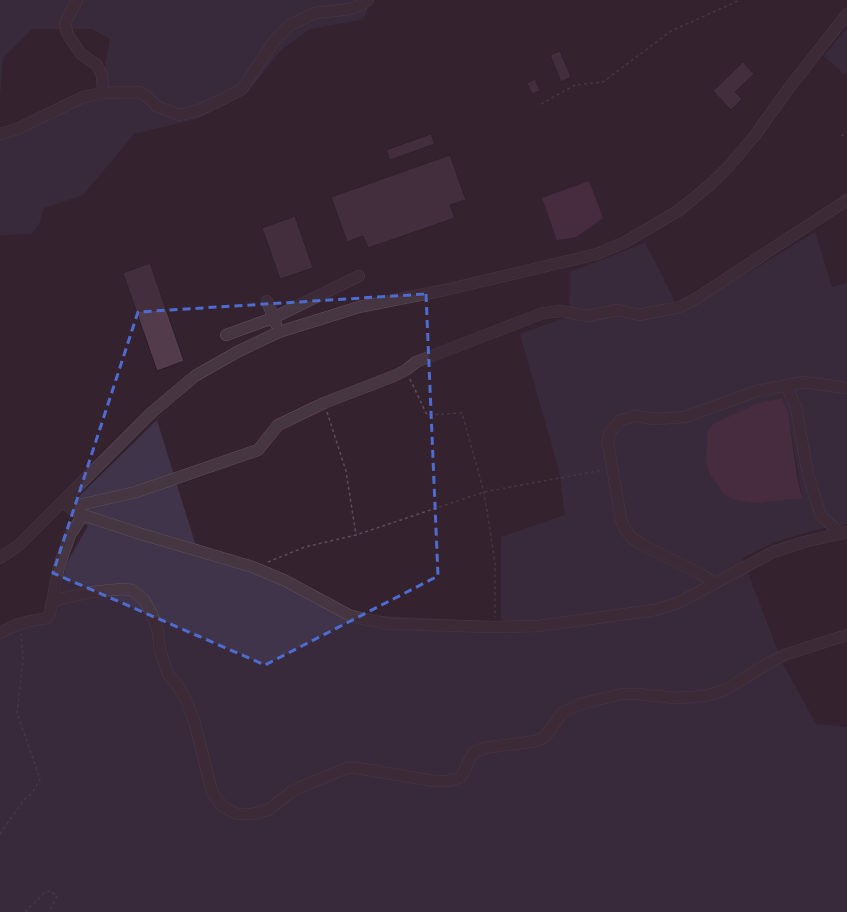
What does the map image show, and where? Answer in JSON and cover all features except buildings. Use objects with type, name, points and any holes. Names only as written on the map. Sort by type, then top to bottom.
[{"type":"street","points":[[77,0],[66,19],[68,35],[81,54],[98,65],[102,75],[103,92]]},
{"type":"street","points":[[0,134],[17,129],[83,97],[103,92],[139,92],[149,98],[156,106],[179,115],[199,110],[242,89],[275,40],[290,25],[315,13],[350,9],[361,5],[368,0]]},
{"type":"street","points":[[0,558],[19,545],[66,505],[151,412],[195,376],[237,352],[279,332],[359,307],[445,290],[597,254],[652,228],[678,211],[710,185],[730,164],[756,134],[789,88],[847,14]]},
{"type":"street","points":[[66,505],[136,492],[258,450],[278,424],[324,403],[394,376],[406,370],[416,362],[543,313],[562,310],[588,316],[618,310],[639,315],[680,307],[697,298],[847,200]]},
{"type":"street","points":[[226,335],[273,318],[359,276]]},
{"type":"street","points":[[267,300],[279,332]]},
{"type":"street","points":[[714,583],[701,574],[632,539],[624,528],[621,519],[608,443],[609,433],[621,420],[636,416],[655,419],[685,417],[757,392],[786,385],[803,382],[847,388]]},
{"type":"street","points":[[786,385],[796,407],[808,475],[822,516],[844,532]]},
{"type":"street","points":[[66,505],[83,515],[253,567],[284,580],[349,615],[364,620],[391,624],[495,627],[538,626],[655,610],[678,603],[773,552],[804,542],[844,532]]},
{"type":"street","points":[[0,633],[10,626],[47,618],[50,613],[59,566],[70,535],[83,515]]},
{"type":"street","points":[[51,604],[66,597],[92,592],[122,589],[132,590],[144,600],[152,614],[156,626],[160,651],[168,674],[178,686],[187,702],[195,724],[212,792],[222,806],[237,814],[252,814],[268,810],[301,786],[347,768],[357,768],[434,781],[448,781],[461,777],[473,753],[484,748],[536,741],[545,737],[562,713],[580,704],[622,694],[677,698],[705,696],[725,690],[784,655],[847,635]]},
{"type":"path","points":[[541,104],[575,85],[603,82],[672,31],[740,0]]},
{"type":"path","points":[[841,135],[847,136]]},
{"type":"path","points":[[406,370],[427,415],[462,413],[484,492],[495,563],[495,627]]},
{"type":"path","points":[[324,403],[346,471],[356,535]]},
{"type":"path","points":[[253,567],[306,547],[356,535],[484,492],[604,470],[612,462]]},
{"type":"path","points":[[0,834],[23,801],[32,793],[40,779],[17,713],[23,659],[20,623]]},
{"type":"path","points":[[25,912],[44,894],[50,891],[57,896],[48,912]]},
{"type":"highlighted area","points":[[426,294],[438,576],[265,665],[53,573],[138,312]]},
{"type":"shaded area","points":[[0,0],[370,0],[364,19],[310,29],[281,50],[246,94],[199,118],[134,134],[83,195],[44,208],[39,224],[31,234],[0,235],[0,139],[100,95],[110,39],[92,29],[32,29],[3,58],[0,95]]},
{"type":"shaded area","points":[[847,28],[847,72],[844,74],[824,56]]},
{"type":"shaded area","points":[[589,181],[603,218],[576,237],[557,240],[542,198]]},
{"type":"shaded area","points":[[815,232],[832,287],[847,283],[847,524],[815,530],[775,542],[742,558],[783,664],[816,724],[847,727],[847,912],[0,912],[0,632],[51,623],[57,612],[66,564],[88,526],[65,510],[157,420],[195,543],[267,569],[363,615],[501,622],[501,537],[565,515],[559,470],[520,334],[569,316],[570,272],[645,243],[680,314]],"holes":[[[782,398],[788,412],[802,498],[759,403]]]},
{"type":"shaded area","points":[[782,398],[788,412],[797,477],[802,498],[756,503],[732,499],[724,494],[711,476],[706,462],[708,431],[713,424],[759,403]]}]
